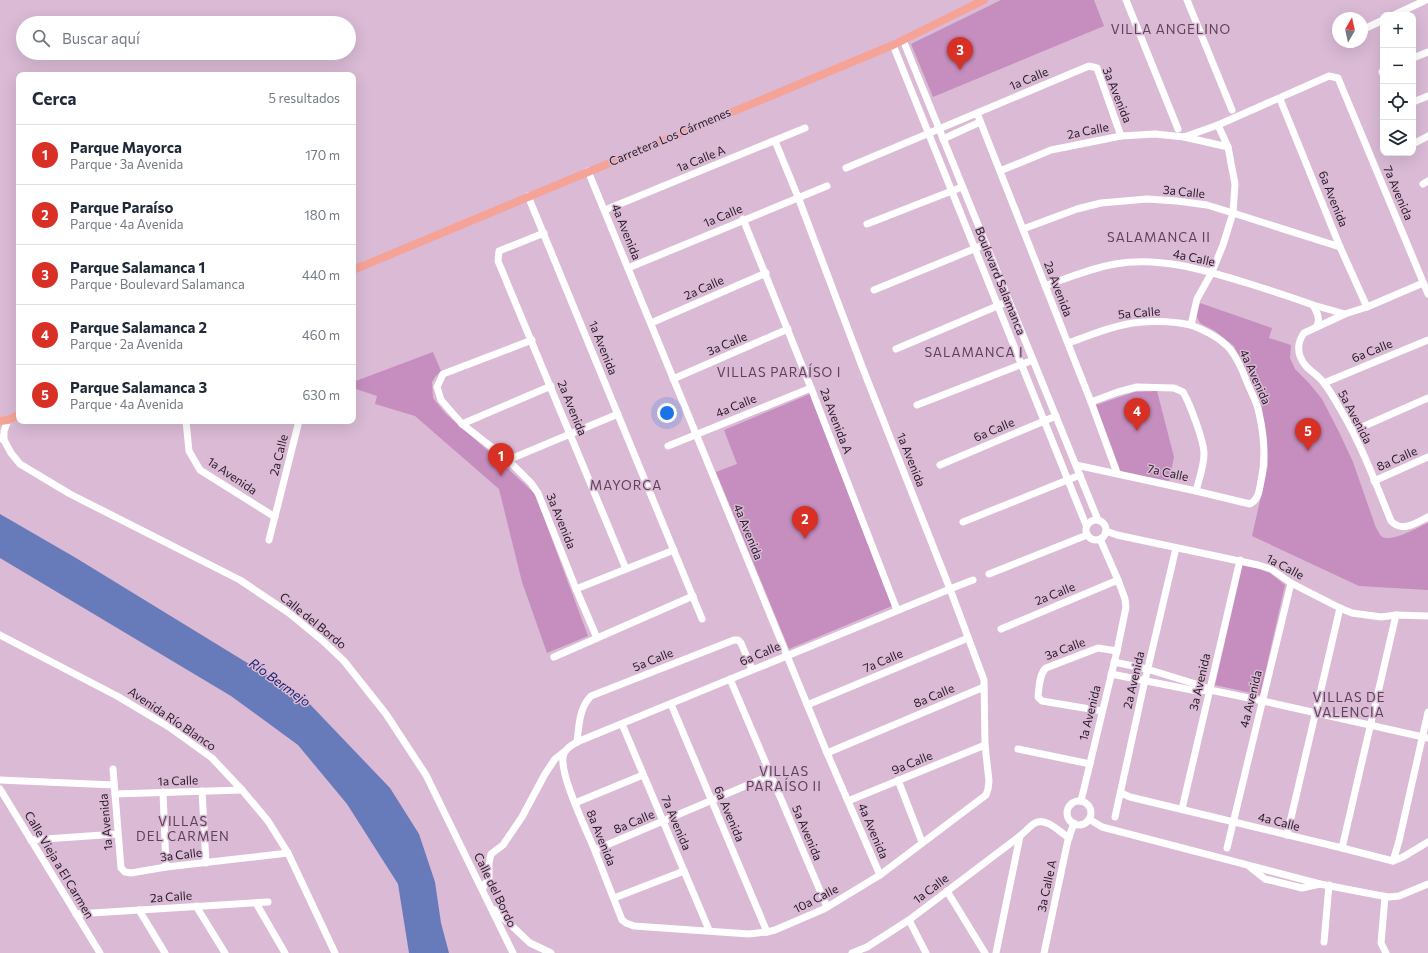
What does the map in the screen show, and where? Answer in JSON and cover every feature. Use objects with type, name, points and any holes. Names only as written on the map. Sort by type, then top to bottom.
[{"type":"main road","name":"Carretera Los Cármenes","points":[[356,269],[893,45],[984,0]]},
{"type":"main road","points":[[4,420],[16,416]]},
{"type":"street","points":[[1126,0],[1178,129]]},
{"type":"street","points":[[1187,0],[1232,110]]},
{"type":"street","points":[[1401,12],[1427,1]]},
{"type":"street","points":[[1368,27],[1380,21]]},
{"type":"street","name":"Boulevard Salamanca","points":[[902,40],[1098,520]]},
{"type":"street","name":"Boulevard Salamanca","points":[[893,45],[1086,525]]},
{"type":"street","points":[[1416,57],[1428,52]]},
{"type":"street","name":"1a Calle","points":[[939,129],[1089,66]]},
{"type":"street","name":"3a Avenida","points":[[1089,66],[1097,68],[1121,136]]},
{"type":"street","name":"2a Calle","points":[[1184,138],[1280,99],[1329,76],[1338,78]]},
{"type":"street","name":"7a Avenida","points":[[1338,78],[1428,294]]},
{"type":"street","points":[[1416,101],[1428,96]]},
{"type":"street","name":"6a Avenida","points":[[1280,99],[1340,247],[1367,307]]},
{"type":"street","name":"2a Avenida","points":[[977,113],[1091,402],[1117,474]]},
{"type":"street","points":[[943,139],[980,122]]},
{"type":"street","points":[[1191,325],[1197,299],[1212,272],[1223,245],[1233,213],[1234,184],[1228,147],[1218,125]]},
{"type":"street","name":"1a Calle A","points":[[605,210],[805,128]]},
{"type":"street","points":[[846,168],[939,129]]},
{"type":"street","name":"2a Calle","points":[[1000,171],[1051,150],[1121,136],[1155,134],[1228,147]]},
{"type":"street","points":[[1416,142],[1428,136]]},
{"type":"street","name":"1a Avenida","points":[[775,140],[984,680],[985,745],[989,781],[986,795]]},
{"type":"street","name":"4a Avenida","points":[[588,171],[674,378],[826,753],[880,875]]},
{"type":"street","name":"1a Calle","points":[[628,268],[827,186]]},
{"type":"street","points":[[867,224],[962,187]]},
{"type":"street","name":"1a Avenida","points":[[528,196],[702,619]]},
{"type":"street","name":"3a Calle","points":[[1023,229],[1077,209],[1102,203],[1147,200],[1177,201],[1208,205],[1340,247]]},
{"type":"street","name":"2a Avenida A","points":[[744,219],[812,388],[897,610]]},
{"type":"street","name":"2a Avenida","points":[[544,233],[499,251],[498,261],[626,569]]},
{"type":"street","points":[[874,290],[986,244]]},
{"type":"street","name":"4a Calle","points":[[1045,286],[1090,270],[1116,264],[1152,262],[1182,265],[1212,272],[1345,314]]},
{"type":"street","name":"2a Calle","points":[[651,323],[766,273]]},
{"type":"street","points":[[1345,314],[1367,307],[1423,283]]},
{"type":"street","points":[[896,349],[1009,301]]},
{"type":"street","points":[[1314,304],[1319,319],[1316,328]]},
{"type":"street","name":"5a Avenida","points":[[1345,314],[1304,333],[1298,347],[1300,355],[1310,372],[1324,383],[1353,431],[1391,521],[1399,527],[1409,526],[1428,517]]},
{"type":"street","name":"5a Calle","points":[[1068,343],[1122,325],[1162,322],[1180,322],[1191,325]]},
{"type":"street","name":"4a Avenida","points":[[1191,325],[1211,333],[1231,350],[1255,399],[1259,414],[1264,450],[1264,469],[1258,496],[1255,501]]},
{"type":"street","name":"3a Calle","points":[[674,378],[788,329]]},
{"type":"street","name":"3a Avenida","points":[[532,340],[443,374],[436,386],[441,400],[462,424],[508,460],[531,483],[538,493],[597,638]]},
{"type":"street","name":"6a Calle","points":[[1324,383],[1428,340]]},
{"type":"street","points":[[917,405],[1033,360]]},
{"type":"street","points":[[462,424],[551,386]]},
{"type":"street","points":[[1091,402],[1137,387],[1174,388],[1183,392],[1195,419],[1204,452],[1196,491]]},
{"type":"street","name":"4a Calle","points":[[668,446],[812,388]]},
{"type":"street","points":[[1353,431],[1428,398]]},
{"type":"street","points":[[508,460],[618,414]]},
{"type":"street","name":"6a Calle","points":[[940,465],[1056,416]]},
{"type":"street","points":[[2,439],[4,420]]},
{"type":"street","name":"1a Avenida","points":[[186,424],[189,451],[200,470],[275,517]]},
{"type":"street","name":"2a Calle","points":[[269,540],[297,424]]},
{"type":"street","name":"Calle del Bordo","points":[[2,439],[20,464],[70,494],[240,580],[289,613],[323,641],[344,661],[386,714],[422,769],[513,953]]},
{"type":"street","name":"8a Calle","points":[[1374,481],[1428,457]]},
{"type":"street","name":"7a Calle","points":[[1076,465],[1250,504],[1255,501]]},
{"type":"street","points":[[963,522],[1080,475]]},
{"type":"street","points":[[1091,520],[1098,520],[1104,524],[1106,531],[1104,536],[1100,539],[1093,540],[1087,535],[1085,530],[1086,525],[1091,520]]},
{"type":"street","name":"1a Calle","points":[[1106,531],[1117,535],[1176,548],[1240,560],[1271,569],[1291,583],[1352,613],[1381,617],[1396,615],[1428,616]]},
{"type":"street","points":[[989,574],[1087,535]]},
{"type":"street","name":"1a Avenida","points":[[1081,801],[1126,607],[1125,599],[1118,580],[1100,539]]},
{"type":"street","name":"2a Avenida","points":[[1115,817],[1147,669],[1176,548]]},
{"type":"street","points":[[576,589],[674,550]]},
{"type":"street","name":"3a Avenida","points":[[1182,809],[1240,560]]},
{"type":"street","name":"6a Calle","points":[[482,889],[489,878],[489,863],[491,854],[503,845],[522,817],[555,759],[564,755],[577,742],[786,655],[973,580]]},
{"type":"street","name":"2a Calle","points":[[1001,629],[1118,580]]},
{"type":"street","name":"4a Avenida","points":[[1227,848],[1291,583]]},
{"type":"street","points":[[554,657],[693,596]]},
{"type":"street","points":[[1287,835],[1340,608]]},
{"type":"street","points":[[1342,848],[1396,615]]},
{"type":"street","name":"Avenida Río Blanco","points":[[0,635],[117,696],[169,727],[212,758],[268,821],[288,853],[335,953]]},
{"type":"street","name":"7a Calle","points":[[807,705],[968,638]]},
{"type":"street","name":"5a Calle","points":[[577,742],[582,708],[591,696],[734,640],[738,640],[742,643],[752,669]]},
{"type":"street","name":"3a Calle","points":[[1102,711],[1042,701],[1038,697],[1041,678],[1043,671],[1046,668],[1098,648],[1117,651]]},
{"type":"street","points":[[1114,662],[1147,669],[1199,685],[1210,690],[1425,737]]},
{"type":"street","points":[[1111,674],[1197,691],[1210,690]]},
{"type":"street","name":"5a Avenida","points":[[730,679],[827,907]]},
{"type":"street","name":"8a Calle","points":[[826,753],[984,687]]},
{"type":"street","name":"6a Avenida","points":[[671,704],[767,932]]},
{"type":"street","points":[[1393,861],[1425,737],[1428,712]]},
{"type":"street","name":"7a Avenida","points":[[622,724],[709,930]]},
{"type":"street","name":"9a Calle","points":[[848,801],[985,745]]},
{"type":"street","points":[[1018,749],[1090,764]]},
{"type":"street","name":"8a Avenida","points":[[564,755],[563,767],[575,803],[622,920],[626,924]]},
{"type":"street","name":"1a Avenida","points":[[113,769],[117,834],[121,868],[125,872]]},
{"type":"street","points":[[575,803],[643,775]]},
{"type":"street","name":"8a Calle","points":[[595,850],[771,775]]},
{"type":"street","points":[[0,780],[114,785]]},
{"type":"street","points":[[898,780],[922,842]]},
{"type":"street","name":"Calle Vieja a El Carmen","points":[[0,789],[100,953]]},
{"type":"street","name":"1a Calle","points":[[114,794],[242,790]]},
{"type":"street","points":[[202,791],[206,863]]},
{"type":"street","points":[[163,792],[166,867]]},
{"type":"street","name":"4a Calle","points":[[1121,793],[1130,797],[1393,861]]},
{"type":"street","name":"10a Calle","points":[[626,924],[634,926],[709,930],[749,934],[775,930],[827,907],[880,875],[986,795]]},
{"type":"street","points":[[1081,801],[1088,805],[1090,809],[1089,819],[1082,824],[1074,823],[1068,817],[1068,809],[1073,803],[1081,801]]},
{"type":"street","points":[[1089,819],[1102,826],[1246,864],[1265,879],[1302,888],[1320,884],[1385,896],[1399,896],[1428,884]]},
{"type":"street","name":"1a Calle","points":[[852,953],[868,950],[1036,823],[1041,821],[1050,824],[1068,838]]},
{"type":"street","name":"3a Calle A","points":[[1044,953],[1068,838],[1074,823]]},
{"type":"street","points":[[31,840],[117,834]]},
{"type":"street","points":[[996,953],[1020,836]]},
{"type":"street","points":[[1399,841],[1404,857]]},
{"type":"street","points":[[1393,861],[1404,857],[1428,842]]},
{"type":"street","name":"3a Calle","points":[[125,872],[131,873],[166,867],[288,853]]},
{"type":"street","points":[[614,898],[684,871]]},
{"type":"street","points":[[1324,942],[1329,885]]},
{"type":"street","points":[[947,891],[985,953]]},
{"type":"street","points":[[1385,896],[1381,943],[1386,953]]},
{"type":"street","name":"2a Calle","points":[[76,914],[268,902]]},
{"type":"street","points":[[256,903],[285,953]]},
{"type":"street","points":[[196,906],[225,953]]},
{"type":"street","points":[[490,906],[530,944],[534,950],[551,953]]},
{"type":"street","points":[[139,910],[165,953]]},
{"type":"street","points":[[909,920],[926,953]]},
{"type":"shaded area","points":[[1001,0],[1094,0],[1104,26],[933,97],[911,44]]},
{"type":"shaded area","points":[[1200,303],[1272,328],[1269,338],[1291,345],[1290,358],[1295,369],[1322,399],[1339,432],[1353,462],[1376,528],[1380,535],[1385,538],[1391,538],[1428,523],[1428,590],[1359,586],[1252,536],[1268,465],[1267,440],[1261,403],[1234,346],[1215,331],[1200,323],[1197,317],[1197,310]]},
{"type":"shaded area","points":[[433,352],[441,371],[432,382],[433,398],[445,413],[535,494],[588,636],[547,653],[522,582],[499,489],[415,416],[375,404],[377,396],[356,389],[356,381]]},
{"type":"shaded area","points":[[1157,391],[1174,457],[1169,481],[1121,472],[1096,405],[1135,392]]},
{"type":"shaded area","points":[[810,394],[892,606],[789,649],[716,472],[737,464],[724,430]]},
{"type":"shaded area","points":[[1243,563],[1270,573],[1285,585],[1260,695],[1215,685]]},
{"type":"water","points":[[0,514],[76,558],[303,697],[390,788],[419,834],[435,882],[441,923],[449,953],[409,953],[398,884],[347,804],[298,745],[231,696],[0,558]]},
{"type":"place","name":"Parque Salamanca 1","points":[[960,70]]},
{"type":"place","name":"Parque Salamanca 2","points":[[1137,431]]},
{"type":"place","name":"Parque Salamanca 3","points":[[1308,451]]},
{"type":"place","name":"Parque Mayorca","points":[[501,476]]},
{"type":"place","name":"Parque Paraíso","points":[[805,539]]},
{"type":"district","name":"VILLA ANGELINO","points":[[1171,29]]},
{"type":"district","name":"SALAMANCA II","points":[[1159,237]]},
{"type":"district","name":"SALAMANCA I","points":[[974,352]]},
{"type":"district","name":"VILLAS PARAÍSO I","points":[[779,372]]},
{"type":"district","name":"MAYORCA","points":[[626,485]]},
{"type":"district","name":"VILLAS DE VALENCIA","points":[[1349,704]]},
{"type":"district","name":"VILLAS PARAÍSO II","points":[[784,778]]},
{"type":"district","name":"VILLAS DEL CARMEN","points":[[183,828]]},
{"type":"water label","name":"Río Bermejo","points":[[280,682]]}]
